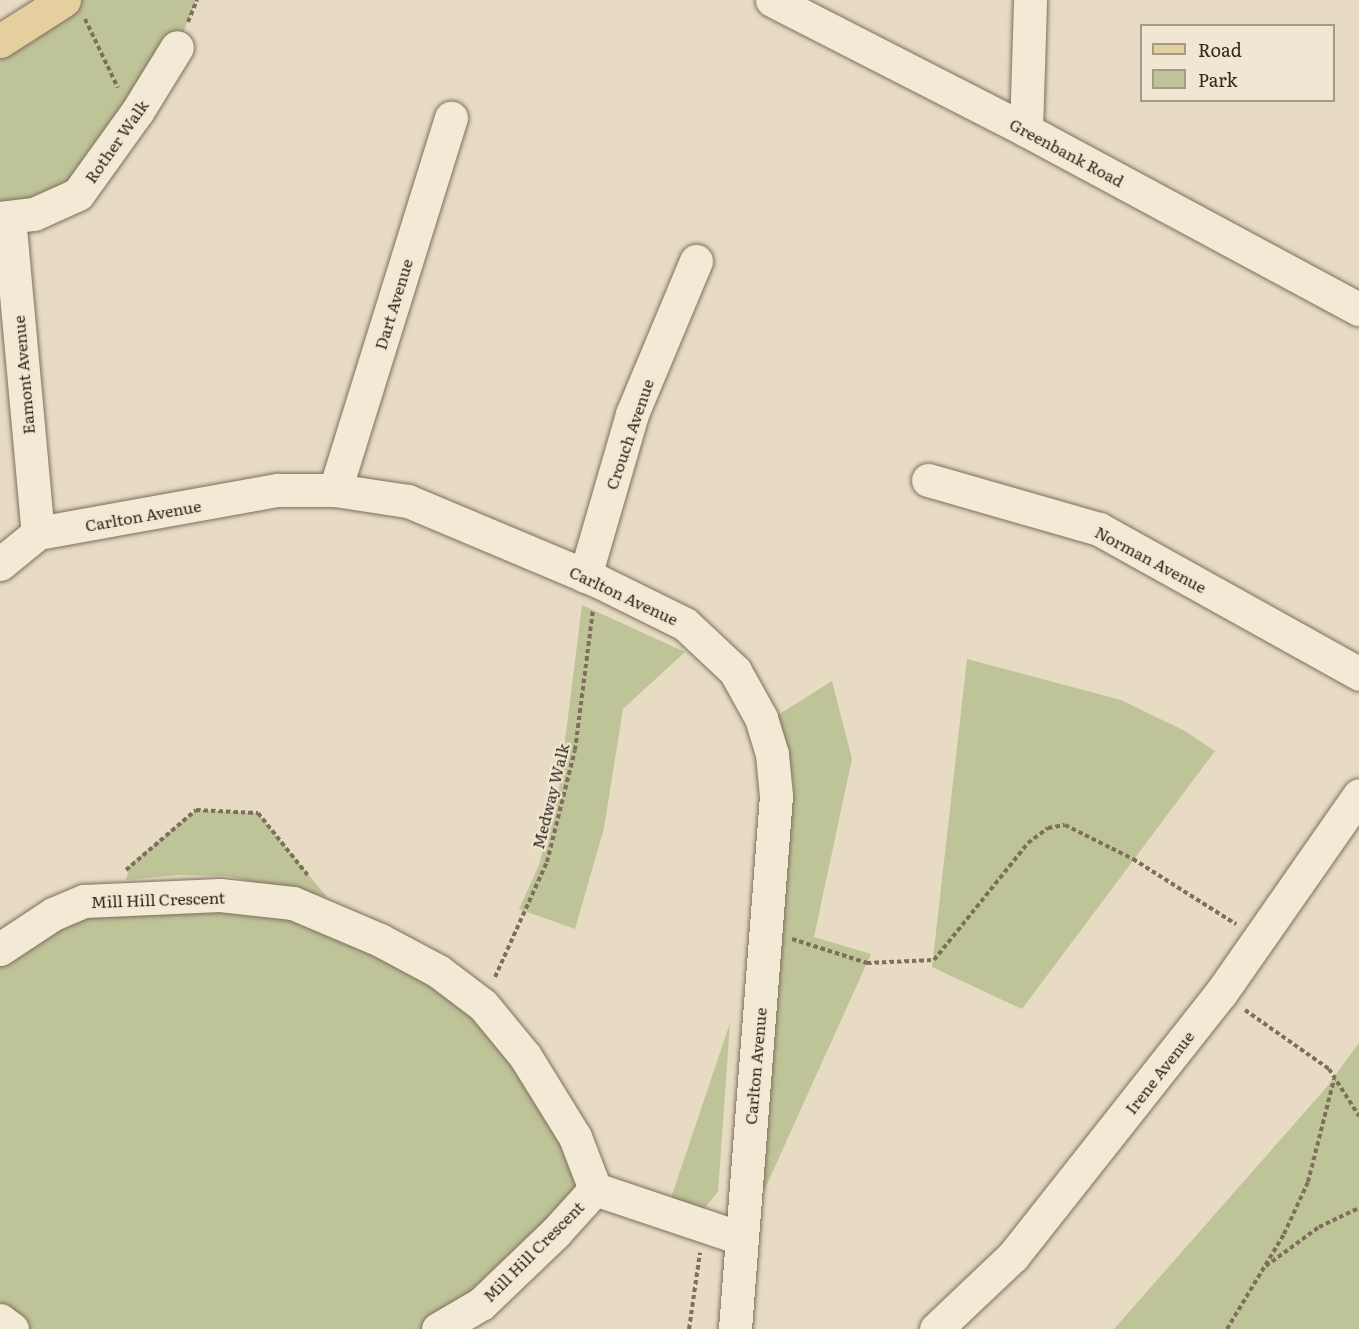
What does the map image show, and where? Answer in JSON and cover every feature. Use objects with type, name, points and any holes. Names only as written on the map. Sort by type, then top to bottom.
[{"type":"main road","points":[[0,41],[73,5]]},
{"type":"street","name":"Greenbank Road","points":[[772,0],[1026,130],[1359,309]]},
{"type":"street","points":[[1026,130],[1030,0]]},
{"type":"street","name":"Rother Walk","points":[[5,218],[34,214],[78,194],[133,118],[177,47]]},
{"type":"street","name":"Dart Avenue","points":[[335,490],[451,118]]},
{"type":"street","name":"Eamont Avenue","points":[[5,218],[38,533]]},
{"type":"street","name":"Crouch Avenue","points":[[591,578],[632,414],[696,261]]},
{"type":"street","name":"Norman Avenue","points":[[928,480],[1099,529],[1359,674]]},
{"type":"street","name":"Carlton Avenue","points":[[0,564],[38,533],[278,490],[335,490],[408,501],[591,578],[685,624],[735,671],[761,718],[772,754],[776,796],[735,1329]]},
{"type":"street","name":"Irene Avenue","points":[[936,1329],[1013,1256],[1221,993],[1359,795]]},
{"type":"street","name":"Mill Hill Crescent","points":[[0,950],[52,914],[84,901],[220,895],[293,903],[380,940],[438,971],[483,1005],[525,1056],[575,1137],[595,1189]]},
{"type":"street","name":"Mill Hill Crescent","points":[[595,1189],[741,1238]]},
{"type":"street","name":"Mill Hill Crescent","points":[[438,1329],[481,1304],[556,1232],[595,1189]]},
{"type":"street","points":[[0,1320],[12,1329]]},
{"type":"path","points":[[73,5],[133,118]]},
{"type":"path","name":"Medway Walk","points":[[483,1005],[547,862],[575,750],[591,578]]},
{"type":"path","points":[[108,899],[130,864],[196,810],[258,813],[315,884]]},
{"type":"path","points":[[766,930],[867,963],[934,960],[1028,843],[1048,828],[1065,825],[1133,859],[1259,939]]},
{"type":"path","points":[[1221,993],[1329,1069],[1359,1116]]},
{"type":"path","points":[[1227,1329],[1264,1267],[1308,1182],[1322,1139],[1334,1079]]},
{"type":"path","points":[[1264,1267],[1318,1227],[1359,1208]]},
{"type":"path","points":[[689,1329],[703,1225]]},
{"type":"green space","points":[[64,0],[197,0],[177,47],[78,194],[0,218],[0,41]]},
{"type":"green space","points":[[582,605],[685,652],[623,709],[604,828],[575,929],[519,909],[539,865],[559,788]]},
{"type":"green space","points":[[967,659],[1121,700],[1185,731],[1215,751],[1022,1009],[932,967]]},
{"type":"green space","points":[[832,681],[852,759],[814,937],[871,954],[763,1193],[794,786],[778,715]]},
{"type":"green space","points":[[196,810],[258,813],[327,897],[227,876],[178,875],[126,880],[130,864]]},
{"type":"green space","points":[[303,907],[483,1005],[595,1189],[438,1329],[12,1329],[0,1320],[0,949],[53,914]]},
{"type":"green space","points":[[730,1023],[718,1192],[700,1213],[670,1201]]},
{"type":"green space","points":[[1359,1043],[1359,1329],[1114,1329],[1325,1089]]}]
